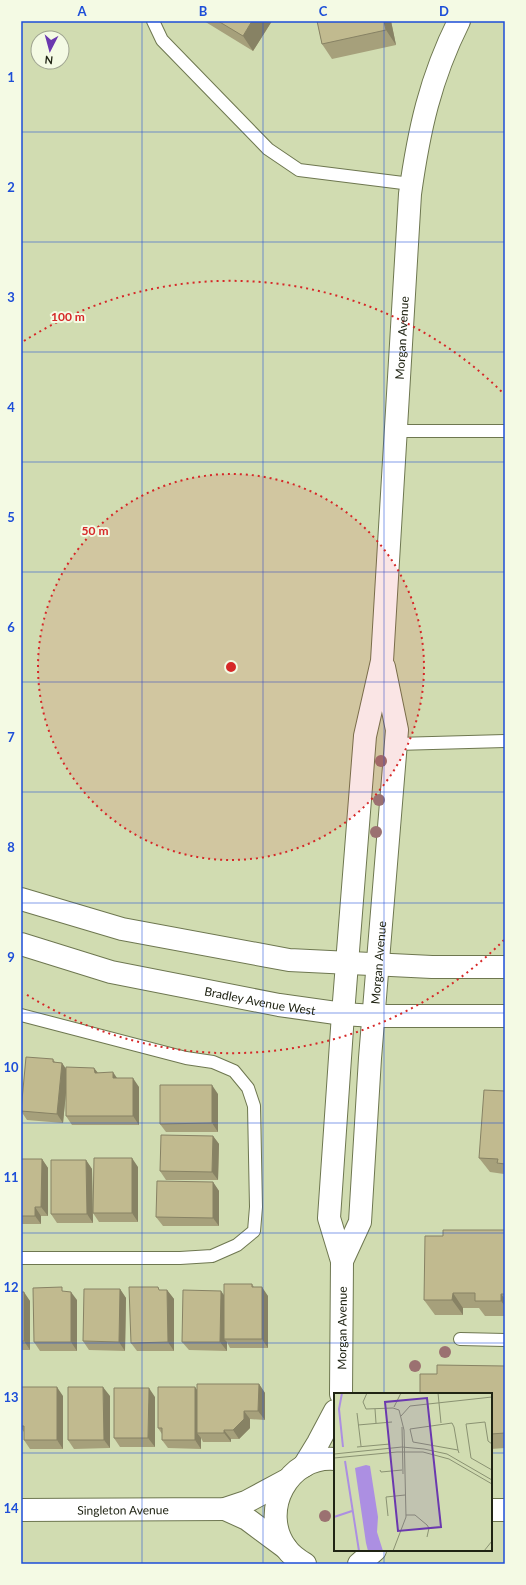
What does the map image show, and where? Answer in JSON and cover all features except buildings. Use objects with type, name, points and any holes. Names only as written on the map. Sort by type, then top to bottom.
[{"type":"street","name":"Morgan Avenue","points":[[341,1393],[342,1261],[329,1218],[343,1014],[365,736],[382,661],[411,184],[424,112],[442,59],[459,21]]},
{"type":"street","name":"Morgan Avenue","points":[[342,1261],[360,1222],[377,965],[397,730],[382,661]]},
{"type":"street","points":[[21,899],[122,929],[289,960],[347,964],[505,968]]},
{"type":"street","name":"Bradley Avenue West","points":[[21,944],[111,972],[279,1005],[343,1014],[374,1016],[505,1016]]},
{"type":"street","points":[[304,1466],[334,1413]]},
{"type":"street","points":[[296,1558],[279,1535],[277,1528],[276,1506],[280,1493],[287,1480],[304,1466],[318,1460],[334,1459]]},
{"type":"street","name":"Singleton Avenue","points":[[21,1510],[225,1509],[246,1502],[287,1480]]},
{"type":"street","name":"Singleton Avenue","points":[[225,1509],[247,1519],[296,1558]]},
{"type":"street","points":[[492,1510],[505,1510]]},
{"type":"street","points":[[359,1564],[374,1551]]},
{"type":"lane","points":[[153,21],[162,40],[268,149],[299,170],[411,184]]},
{"type":"lane","points":[[396,430],[505,431]]},
{"type":"lane","points":[[396,744],[505,741]]},
{"type":"lane","points":[[21,1015],[186,1058],[214,1062],[234,1071],[248,1088],[254,1106],[256,1207],[254,1231],[237,1246],[212,1256],[180,1258],[21,1258]]},
{"type":"lane","points":[[460,1339],[505,1340]]}]
